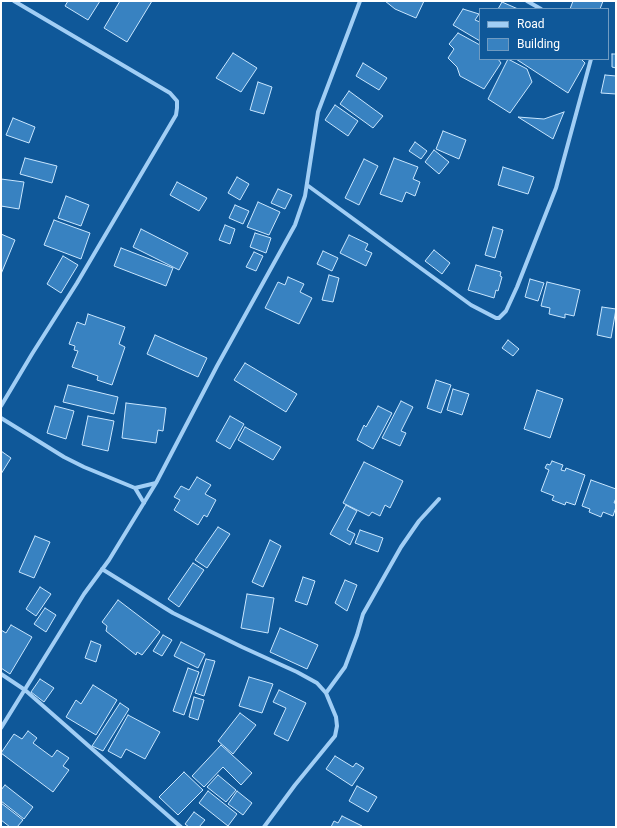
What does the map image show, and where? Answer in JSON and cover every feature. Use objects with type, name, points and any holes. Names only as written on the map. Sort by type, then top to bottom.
[{"type":"street","points":[[1,406],[77,284],[176,115],[177,108],[177,101],[170,93],[14,1]]},
{"type":"street","points":[[1,728],[84,594],[102,569],[156,483],[217,366],[295,225],[305,196],[318,112],[360,1]]},
{"type":"street","points":[[527,1],[539,8]]},
{"type":"street","points":[[307,185],[471,305],[496,318],[499,318],[506,311],[517,287],[556,188],[591,60]]},
{"type":"street","points":[[1,418],[64,457],[84,467],[135,488],[156,483]]},
{"type":"street","points":[[135,488],[144,503]]},
{"type":"street","points":[[326,693],[345,667],[357,635],[362,614],[397,553],[419,521],[439,499]]},
{"type":"street","points":[[102,569],[173,613],[242,648],[296,672],[316,683],[326,693],[336,717],[337,726],[335,736],[295,785],[264,827]]},
{"type":"street","points":[[1,674],[25,690],[181,827]]},
{"type":"building","points":[[68,1],[100,1],[88,20],[65,6]]},
{"type":"building","points":[[120,1],[152,1],[127,42],[104,28]]},
{"type":"building","points":[[385,1],[424,1],[416,18],[395,9]]},
{"type":"building","points":[[573,1],[603,1],[600,8],[570,8]]},
{"type":"building","points":[[502,2],[516,8],[499,8]]},
{"type":"building","points":[[463,9],[479,14],[475,20],[479,22],[479,40],[453,25]]},
{"type":"building","points":[[458,33],[479,44],[479,60],[499,60],[501,63],[484,89],[460,76],[457,67],[448,58],[454,49],[449,44]]},
{"type":"building","points":[[233,53],[257,68],[241,92],[216,78]]},
{"type":"building","points":[[612,54],[616,54],[616,68],[612,67]]},
{"type":"building","points":[[508,60],[527,69],[532,82],[510,113],[488,99]]},
{"type":"building","points":[[518,60],[582,60],[585,63],[568,93]]},
{"type":"building","points":[[363,63],[387,78],[379,90],[356,76]]},
{"type":"building","points":[[605,75],[616,76],[616,94],[601,93]]},
{"type":"building","points":[[258,82],[272,87],[264,114],[250,110]]},
{"type":"building","points":[[349,91],[383,116],[373,128],[340,104]]},
{"type":"building","points":[[335,105],[358,121],[348,136],[325,120]]},
{"type":"building","points":[[564,112],[553,139],[518,117],[544,119]]},
{"type":"building","points":[[13,118],[35,127],[29,143],[6,135]]},
{"type":"building","points":[[443,131],[466,140],[459,159],[436,149]]},
{"type":"building","points":[[415,142],[427,151],[421,159],[409,151]]},
{"type":"building","points":[[434,150],[449,162],[439,174],[425,162]]},
{"type":"building","points":[[25,158],[57,166],[52,183],[20,174]]},
{"type":"building","points":[[394,158],[418,167],[413,179],[420,182],[415,196],[406,192],[402,202],[380,194]]},
{"type":"building","points":[[364,159],[378,166],[359,205],[345,198]]},
{"type":"building","points":[[503,167],[534,177],[528,194],[498,185]]},
{"type":"building","points":[[237,177],[249,184],[240,200],[228,193]]},
{"type":"building","points":[[1,179],[24,182],[19,209],[1,206]]},
{"type":"building","points":[[177,182],[207,198],[199,211],[170,195]]},
{"type":"building","points":[[278,189],[292,195],[285,209],[271,203]]},
{"type":"building","points":[[66,196],[89,205],[81,226],[58,218]]},
{"type":"building","points":[[258,202],[280,212],[269,235],[247,227]]},
{"type":"building","points":[[235,205],[249,211],[243,224],[229,218]]},
{"type":"building","points":[[54,220],[90,233],[81,259],[44,245]]},
{"type":"building","points":[[225,225],[235,229],[230,244],[219,240]]},
{"type":"building","points":[[493,227],[503,230],[495,258],[485,255]]},
{"type":"building","points":[[141,229],[188,253],[179,270],[133,247]]},
{"type":"building","points":[[255,233],[271,238],[266,253],[250,247]]},
{"type":"building","points":[[1,234],[15,240],[1,274]]},
{"type":"building","points":[[349,235],[368,244],[365,250],[372,253],[366,266],[340,253]]},
{"type":"building","points":[[121,248],[173,268],[166,286],[114,266]]},
{"type":"building","points":[[434,250],[450,263],[442,274],[425,261]]},
{"type":"building","points":[[323,251],[338,258],[332,271],[317,264]]},
{"type":"building","points":[[254,252],[263,256],[256,271],[246,267]]},
{"type":"building","points":[[63,256],[78,265],[61,293],[47,284]]},
{"type":"building","points":[[476,265],[501,272],[500,276],[502,277],[498,291],[496,290],[494,298],[468,290]]},
{"type":"building","points":[[329,275],[339,278],[333,302],[322,300]]},
{"type":"building","points":[[288,277],[304,284],[300,292],[312,298],[299,324],[265,308],[278,282],[285,285]]},
{"type":"building","points":[[530,279],[544,283],[538,301],[525,297]]},
{"type":"building","points":[[547,282],[580,290],[574,316],[565,314],[565,318],[549,314],[550,308],[541,306]]},
{"type":"building","points":[[602,307],[616,309],[611,338],[597,335]]},
{"type":"building","points":[[88,314],[125,327],[119,344],[125,347],[112,385],[97,380],[98,376],[72,367],[78,351],[74,350],[75,346],[69,344],[77,322],[85,325]]},
{"type":"building","points":[[155,335],[207,358],[198,377],[147,354]]},
{"type":"building","points":[[508,340],[519,349],[513,356],[502,348]]},
{"type":"building","points":[[245,363],[297,394],[286,412],[234,380]]},
{"type":"building","points":[[436,380],[451,385],[441,413],[427,408]]},
{"type":"building","points":[[68,385],[118,397],[114,414],[63,402]]},
{"type":"building","points":[[453,389],[469,394],[462,415],[447,410]]},
{"type":"building","points":[[537,390],[563,399],[550,438],[524,429]]},
{"type":"building","points":[[401,401],[413,407],[401,431],[406,433],[400,446],[382,438]]},
{"type":"building","points":[[126,403],[166,408],[163,431],[158,430],[156,443],[122,438]]},
{"type":"building","points":[[55,406],[74,411],[66,439],[47,433]]},
{"type":"building","points":[[378,406],[392,413],[373,449],[357,440],[364,425],[366,427]]},
{"type":"building","points":[[88,416],[114,421],[108,451],[82,445]]},
{"type":"building","points":[[230,416],[244,424],[230,449],[216,441]]},
{"type":"building","points":[[245,427],[281,447],[273,460],[238,440]]},
{"type":"building","points":[[1,451],[11,458],[1,474]]},
{"type":"building","points":[[552,461],[563,465],[561,470],[565,471],[566,468],[585,475],[575,505],[566,502],[565,505],[552,500],[554,496],[541,491],[549,470],[545,468],[547,464],[550,465]]},
{"type":"building","points":[[364,462],[403,481],[390,508],[385,505],[380,516],[372,512],[369,516],[343,503]]},
{"type":"building","points":[[197,477],[211,485],[205,494],[216,500],[207,517],[204,515],[198,525],[174,510],[180,500],[174,497],[181,486],[189,490]]},
{"type":"building","points":[[591,480],[616,489],[616,498],[614,503],[616,503],[616,507],[613,516],[603,512],[601,517],[589,512],[590,509],[582,506]]},
{"type":"building","points":[[346,505],[357,511],[347,530],[355,534],[350,545],[330,534]]},
{"type":"building","points":[[218,527],[230,534],[207,568],[195,560]]},
{"type":"building","points":[[360,530],[383,538],[378,552],[355,543]]},
{"type":"building","points":[[35,536],[50,542],[34,578],[19,572]]},
{"type":"building","points":[[270,540],[281,546],[263,587],[252,582]]},
{"type":"building","points":[[193,563],[204,570],[179,607],[168,599]]},
{"type":"building","points":[[303,577],[315,581],[307,605],[295,601]]},
{"type":"building","points":[[345,580],[357,585],[347,611],[335,603]]},
{"type":"building","points":[[40,587],[51,594],[36,616],[26,609]]},
{"type":"building","points":[[247,594],[274,598],[268,633],[241,628]]},
{"type":"building","points":[[118,600],[160,632],[142,655],[137,652],[136,655],[106,631],[107,626],[102,622]]},
{"type":"building","points":[[45,608],[56,615],[46,632],[34,624]]},
{"type":"building","points":[[11,625],[32,637],[10,674],[1,668],[1,630],[6,633]]},
{"type":"building","points":[[280,628],[318,645],[307,669],[270,652]]},
{"type":"building","points":[[163,635],[172,640],[162,656],[153,651]]},
{"type":"building","points":[[91,641],[101,645],[96,662],[85,658]]},
{"type":"building","points":[[181,642],[205,654],[198,668],[174,656]]},
{"type":"building","points":[[206,659],[215,661],[204,696],[195,693]]},
{"type":"building","points":[[188,668],[199,672],[184,715],[173,711]]},
{"type":"building","points":[[249,677],[273,684],[262,713],[239,706]]},
{"type":"building","points":[[40,679],[54,688],[44,702],[31,692]]},
{"type":"building","points":[[93,685],[117,700],[96,735],[66,717],[76,700],[81,704]]},
{"type":"building","points":[[279,690],[306,703],[288,741],[274,734],[286,708],[273,702]]},
{"type":"building","points":[[194,697],[204,700],[198,720],[189,717]]},
{"type":"building","points":[[120,703],[129,709],[103,751],[92,746]]},
{"type":"building","points":[[240,713],[256,725],[233,754],[218,741]]},
{"type":"building","points":[[128,715],[160,732],[145,759],[126,749],[121,758],[108,751]]},
{"type":"building","points":[[28,731],[37,738],[33,743],[52,757],[57,750],[69,758],[63,766],[69,770],[53,792],[1,753],[14,734],[22,739]]},
{"type":"building","points":[[221,745],[252,773],[241,785],[223,767],[204,787],[192,776]]},
{"type":"building","points":[[335,756],[353,767],[356,763],[364,768],[352,786],[326,769]]},
{"type":"building","points":[[184,772],[203,790],[178,815],[159,797]]},
{"type":"building","points":[[218,775],[236,790],[226,802],[207,787]]},
{"type":"building","points":[[5,785],[33,807],[24,819],[1,801],[1,790]]},
{"type":"building","points":[[357,786],[377,797],[368,812],[349,801]]},
{"type":"building","points":[[208,791],[237,814],[228,826],[199,803]]},
{"type":"building","points":[[237,791],[252,803],[243,815],[228,804]]},
{"type":"building","points":[[1,803],[23,820],[17,827],[10,827],[1,820]]},
{"type":"building","points":[[194,812],[205,820],[199,827],[189,827],[185,824]]},
{"type":"building","points":[[342,816],[362,827],[331,827],[334,821],[338,823]]}]
